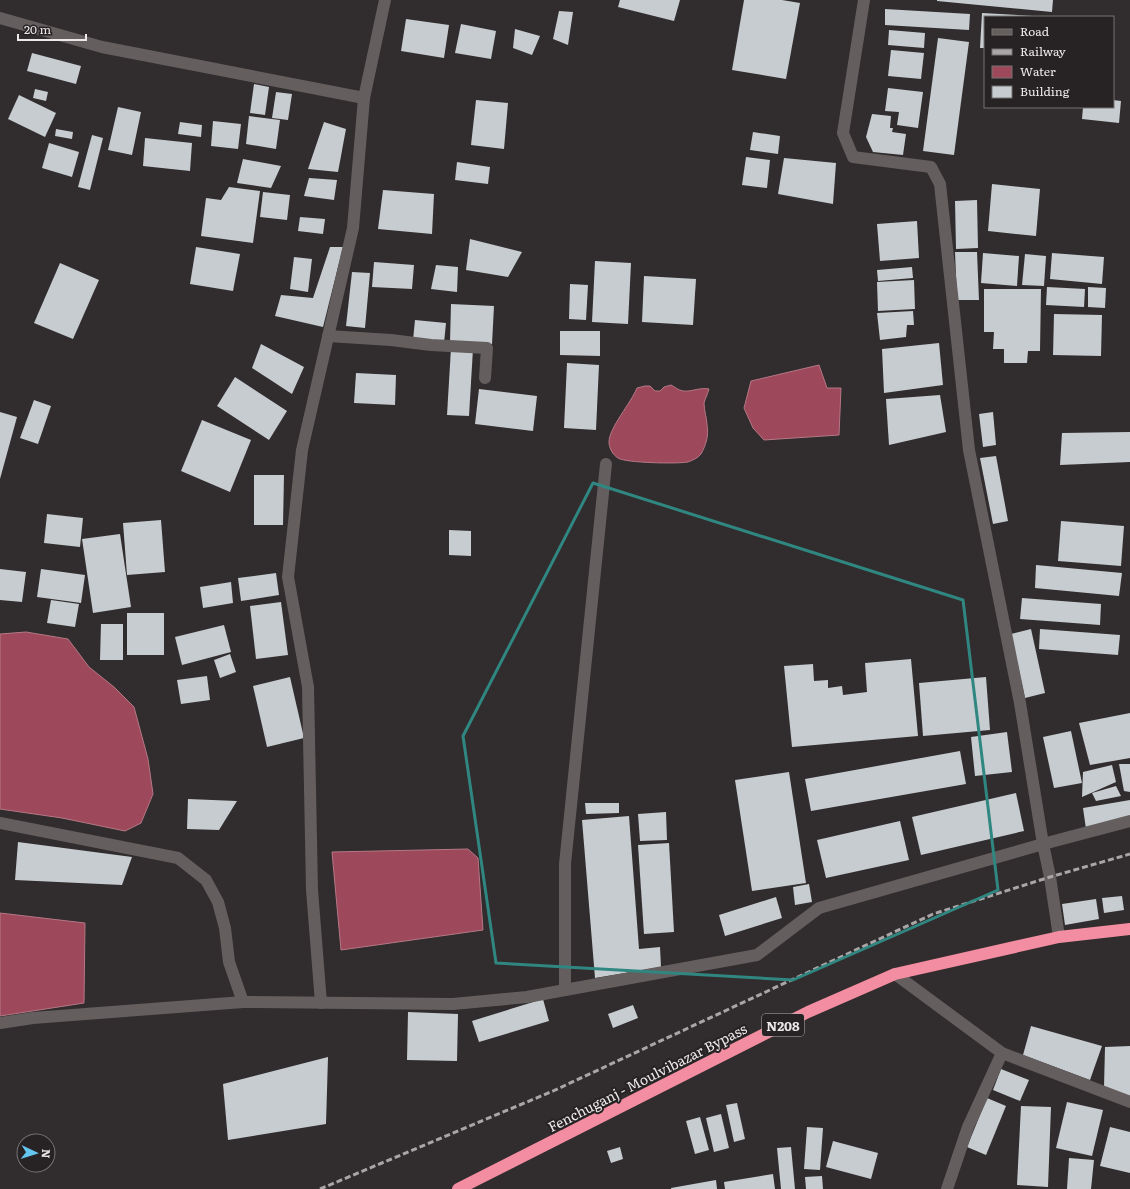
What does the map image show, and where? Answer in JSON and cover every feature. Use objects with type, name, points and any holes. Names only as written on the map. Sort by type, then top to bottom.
[{"type":"highway","name":"Fenchuganj - Moulvibazar Bypass","points":[[458,1189],[808,1012],[895,974],[1059,937],[1130,929]]},
{"type":"street","points":[[321,1003],[312,890],[308,687],[288,577],[302,450],[353,228],[364,98],[385,0]]},
{"type":"street","points":[[864,0],[843,133],[853,157],[931,167],[940,184],[969,450],[1020,703],[1059,937]]},
{"type":"street","points":[[0,18],[102,47],[364,98]]},
{"type":"street","points":[[328,336],[391,340],[431,345],[488,348],[485,378]]},
{"type":"street","points":[[565,990],[565,864],[606,464]]},
{"type":"street","points":[[0,1023],[33,1018],[243,1002],[453,1004],[527,997],[757,955],[819,908],[1043,844],[1130,821]]},
{"type":"street","points":[[2,823],[178,858],[206,880],[218,902],[225,928],[229,962],[243,1002]]},
{"type":"street","points":[[895,974],[1002,1053],[1130,1102]]},
{"type":"street","points":[[947,1189],[968,1127],[1002,1053]]},
{"type":"highlighted area","points":[[593,483],[963,600],[998,890],[793,980],[496,963],[463,736]]},
{"type":"water","points":[[819,365],[827,388],[841,388],[839,435],[764,440],[753,428],[744,408],[751,381]]},
{"type":"water","points":[[671,385],[683,391],[709,389],[704,403],[708,429],[706,444],[701,454],[697,458],[688,462],[674,463],[630,461],[616,457],[610,447],[610,436],[637,388],[650,386],[655,391],[660,391],[664,387]]},
{"type":"water","points":[[26,632],[68,639],[89,667],[114,687],[134,707],[148,759],[153,794],[141,823],[125,831],[62,818],[0,809],[0,634]]},
{"type":"water","points":[[468,849],[478,858],[483,930],[341,950],[332,852]]},
{"type":"water","points":[[0,913],[85,923],[84,1003],[0,1016]]},
{"type":"building","points":[[620,0],[680,0],[674,21],[618,7]]},
{"type":"building","points":[[744,0],[782,0],[800,3],[786,79],[732,70]]},
{"type":"building","points":[[937,0],[1053,0],[1052,12]]},
{"type":"building","points":[[885,9],[970,14],[969,30],[885,25]]},
{"type":"building","points":[[559,11],[573,12],[568,45],[553,39]]},
{"type":"building","points":[[982,13],[1033,16],[984,16],[984,48],[980,48]]},
{"type":"building","points":[[406,19],[449,25],[444,58],[401,51]]},
{"type":"building","points":[[461,24],[496,31],[491,59],[455,53]]},
{"type":"building","points":[[515,29],[540,36],[532,55],[513,48]]},
{"type":"building","points":[[889,30],[925,33],[924,48],[888,45]]},
{"type":"building","points":[[938,38],[969,42],[954,155],[923,151]]},
{"type":"building","points":[[891,50],[924,53],[921,79],[888,76]]},
{"type":"building","points":[[32,53],[81,66],[76,84],[27,71]]},
{"type":"building","points":[[254,84],[269,87],[265,115],[250,113]]},
{"type":"building","points":[[888,88],[923,92],[918,128],[897,125],[899,112],[885,111]]},
{"type":"building","points":[[35,89],[48,92],[46,101],[33,98]]},
{"type":"building","points":[[276,92],[292,94],[288,120],[272,118]]},
{"type":"building","points":[[19,95],[56,113],[45,137],[8,119]]},
{"type":"building","points":[[476,100],[508,103],[504,149],[471,145]]},
{"type":"building","points":[[1114,100],[1121,101],[1119,123],[1082,119],[1083,108],[1114,108]]},
{"type":"building","points":[[118,107],[141,112],[132,155],[108,150]]},
{"type":"building","points":[[872,114],[891,116],[890,128],[893,128],[892,132],[906,134],[903,155],[873,152],[866,137]]},
{"type":"building","points":[[249,116],[280,120],[276,149],[246,144]]},
{"type":"building","points":[[213,121],[241,124],[238,149],[211,146]]},
{"type":"building","points":[[180,122],[202,125],[201,137],[178,134]]},
{"type":"building","points":[[324,122],[346,129],[338,172],[308,169]]},
{"type":"building","points":[[56,129],[73,132],[72,139],[55,136]]},
{"type":"building","points":[[753,132],[780,136],[778,154],[750,150]]},
{"type":"building","points":[[92,135],[103,138],[90,190],[78,187]]},
{"type":"building","points":[[145,138],[192,143],[190,171],[143,166]]},
{"type":"building","points":[[49,143],[79,152],[72,177],[42,168]]},
{"type":"building","points":[[746,157],[770,160],[767,188],[742,185]]},
{"type":"building","points":[[784,158],[836,163],[833,204],[778,194]]},
{"type":"building","points":[[243,159],[281,166],[271,188],[237,183]]},
{"type":"building","points":[[457,162],[490,167],[488,184],[455,180]]},
{"type":"building","points":[[309,178],[337,180],[334,200],[304,196]]},
{"type":"building","points":[[992,184],[1040,189],[1036,236],[988,231]]},
{"type":"building","points":[[229,187],[260,191],[253,243],[201,236],[206,198],[221,200]]},
{"type":"building","points":[[383,190],[434,194],[432,234],[378,229]]},
{"type":"building","points":[[263,192],[290,195],[287,220],[260,217]]},
{"type":"building","points":[[977,200],[978,248],[956,249],[955,201]]},
{"type":"building","points":[[300,217],[325,219],[323,234],[298,231]]},
{"type":"building","points":[[917,221],[919,258],[880,261],[877,224]]},
{"type":"building","points":[[470,239],[522,252],[508,277],[466,270]]},
{"type":"building","points":[[196,247],[240,254],[233,291],[190,284]]},
{"type":"building","points":[[330,247],[343,247],[323,327],[275,316],[281,295],[313,298]]},
{"type":"building","points":[[955,252],[977,252],[979,300],[957,300]]},
{"type":"building","points":[[983,253],[1019,256],[1017,286],[981,283]]},
{"type":"building","points":[[1052,253],[1104,257],[1102,284],[1050,279]]},
{"type":"building","points":[[1025,254],[1046,256],[1044,286],[1022,285]]},
{"type":"building","points":[[294,257],[312,259],[308,292],[290,289]]},
{"type":"building","points":[[595,261],[631,263],[628,324],[592,322]]},
{"type":"building","points":[[374,262],[414,265],[412,289],[372,287]]},
{"type":"building","points":[[60,263],[99,280],[73,339],[34,323]]},
{"type":"building","points":[[436,265],[458,267],[457,292],[431,289]]},
{"type":"building","points":[[912,267],[913,278],[878,281],[877,270]]},
{"type":"building","points":[[352,272],[370,273],[365,328],[346,326]]},
{"type":"building","points":[[644,276],[696,279],[693,325],[642,322]]},
{"type":"building","points":[[914,280],[915,309],[878,311],[877,282]]},
{"type":"building","points":[[570,284],[588,285],[586,320],[569,319]]},
{"type":"building","points":[[1047,287],[1085,289],[1084,307],[1046,305]]},
{"type":"building","points":[[1088,287],[1106,288],[1105,308],[1088,307]]},
{"type":"building","points":[[984,289],[1041,289],[1040,351],[1028,351],[1027,363],[1004,363],[1004,349],[993,349],[994,332],[984,332]]},
{"type":"building","points":[[451,304],[494,306],[492,344],[450,342]]},
{"type":"building","points":[[913,311],[914,325],[907,325],[906,337],[880,340],[877,313]]},
{"type":"building","points":[[1054,314],[1102,315],[1101,356],[1053,355]]},
{"type":"building","points":[[415,320],[446,323],[444,343],[413,340]]},
{"type":"building","points":[[560,331],[600,331],[600,356],[560,355]]},
{"type":"building","points":[[939,343],[943,385],[884,393],[882,349]]},
{"type":"building","points":[[261,344],[304,367],[292,394],[252,368]]},
{"type":"building","points":[[451,348],[473,349],[469,416],[447,415]]},
{"type":"building","points":[[567,363],[599,365],[596,430],[564,428]]},
{"type":"building","points":[[356,373],[396,375],[395,405],[354,403]]},
{"type":"building","points":[[235,377],[287,411],[269,440],[217,406]]},
{"type":"building","points":[[479,389],[537,396],[533,431],[475,424]]},
{"type":"building","points":[[940,395],[946,432],[889,445],[886,399]]},
{"type":"building","points":[[34,400],[51,406],[38,444],[20,438]]},
{"type":"building","points":[[0,412],[17,417],[0,479]]},
{"type":"building","points":[[993,412],[996,445],[983,447],[979,414]]},
{"type":"building","points":[[202,420],[251,440],[230,492],[181,471]]},
{"type":"building","points":[[1130,432],[1130,462],[1060,465],[1062,433]]},
{"type":"building","points":[[996,456],[1008,521],[993,524],[980,458]]},
{"type":"building","points":[[254,475],[284,475],[283,525],[254,525]]},
{"type":"building","points":[[47,514],[83,518],[80,547],[44,543]]},
{"type":"building","points":[[161,520],[165,572],[127,575],[123,523]]},
{"type":"building","points":[[1061,521],[1124,526],[1121,566],[1058,561]]},
{"type":"building","points":[[449,530],[471,531],[471,556],[449,555]]},
{"type":"building","points":[[120,534],[131,607],[93,613],[82,539]]},
{"type":"building","points":[[1036,565],[1122,573],[1119,596],[1035,588]]},
{"type":"building","points":[[0,569],[26,572],[22,602],[0,600]]},
{"type":"building","points":[[41,569],[85,575],[81,603],[37,597]]},
{"type":"building","points":[[276,573],[279,595],[241,601],[238,578]]},
{"type":"building","points":[[231,582],[233,603],[203,608],[200,587]]},
{"type":"building","points":[[1022,598],[1101,604],[1100,625],[1020,619]]},
{"type":"building","points":[[51,600],[79,604],[75,627],[47,623]]},
{"type":"building","points":[[281,602],[288,655],[256,659],[250,606]]},
{"type":"building","points":[[127,613],[164,613],[164,655],[127,655]]},
{"type":"building","points":[[101,624],[123,624],[123,660],[100,660]]},
{"type":"building","points":[[224,625],[231,652],[182,665],[175,637]]},
{"type":"building","points":[[1031,629],[1045,693],[1025,698],[1011,634]]},
{"type":"building","points":[[1040,629],[1120,635],[1118,655],[1039,649]]},
{"type":"building","points":[[230,654],[236,672],[220,678],[214,660]]},
{"type":"building","points":[[911,659],[918,736],[792,747],[784,666],[813,664],[814,681],[828,680],[828,688],[842,686],[843,695],[867,692],[865,663]]},
{"type":"building","points":[[207,676],[210,700],[181,704],[177,680]]},
{"type":"building","points":[[290,677],[304,738],[267,747],[253,686]]},
{"type":"building","points":[[986,677],[990,730],[923,736],[919,683]]},
{"type":"building","points":[[1130,713],[1130,758],[1090,765],[1079,723]]},
{"type":"building","points":[[1071,731],[1082,783],[1054,788],[1043,737]]},
{"type":"building","points":[[1007,732],[1012,772],[975,776],[971,737]]},
{"type":"building","points":[[960,751],[966,784],[811,811],[805,779]]},
{"type":"building","points":[[1119,764],[1130,764],[1130,792],[1124,791]]},
{"type":"building","points":[[1112,765],[1116,782],[1082,797],[1083,772]]},
{"type":"building","points":[[789,772],[806,883],[752,891],[735,780]]},
{"type":"building","points":[[1116,786],[1121,796],[1096,801],[1092,793]]},
{"type":"building","points":[[1016,793],[1024,831],[921,855],[912,817]]},
{"type":"building","points":[[188,799],[237,801],[219,830],[187,829]]},
{"type":"building","points":[[1130,800],[1130,817],[1086,829],[1083,808]]},
{"type":"building","points":[[585,803],[619,803],[619,813],[586,814]]},
{"type":"building","points":[[666,812],[667,840],[640,841],[638,814]]},
{"type":"building","points":[[629,816],[639,949],[660,947],[661,967],[595,978],[582,820]]},
{"type":"building","points":[[900,821],[909,860],[826,878],[817,840]]},
{"type":"building","points":[[18,842],[132,857],[122,885],[15,880]]},
{"type":"building","points":[[669,843],[674,932],[644,934],[638,845]]},
{"type":"building","points":[[809,884],[812,902],[795,905],[793,887]]},
{"type":"building","points":[[1122,896],[1124,910],[1104,913],[1102,898]]},
{"type":"building","points":[[776,897],[782,918],[725,936],[719,915]]},
{"type":"building","points":[[1096,899],[1099,919],[1065,925],[1062,904]]},
{"type":"building","points":[[543,999],[549,1021],[479,1042],[472,1021]]},
{"type":"building","points":[[633,1005],[638,1018],[613,1028],[608,1014]]},
{"type":"building","points":[[408,1012],[458,1014],[457,1061],[407,1060]]},
{"type":"building","points":[[1031,1026],[1102,1046],[1090,1080],[1023,1055]]},
{"type":"building","points":[[1130,1046],[1130,1096],[1104,1087],[1105,1047]]},
{"type":"building","points":[[328,1057],[326,1124],[228,1140],[223,1084]]},
{"type":"building","points":[[1001,1069],[1029,1080],[1020,1101],[993,1090]]},
{"type":"building","points":[[987,1098],[1006,1106],[986,1155],[967,1147]]},
{"type":"building","points":[[1067,1102],[1103,1110],[1092,1156],[1056,1148]]},
{"type":"building","points":[[737,1103],[745,1139],[734,1142],[726,1105]]},
{"type":"building","points":[[1021,1106],[1051,1107],[1048,1187],[1017,1185]]},
{"type":"building","points":[[721,1114],[729,1148],[714,1152],[706,1118]]},
{"type":"building","points":[[700,1117],[709,1150],[695,1154],[686,1121]]},
{"type":"building","points":[[807,1127],[823,1128],[820,1170],[804,1169]]},
{"type":"building","points":[[1110,1127],[1130,1132],[1130,1173],[1100,1166]]},
{"type":"building","points":[[833,1141],[878,1153],[871,1179],[826,1167]]},
{"type":"building","points":[[620,1147],[623,1159],[611,1163],[607,1151]]},
{"type":"building","points":[[791,1147],[795,1189],[781,1189],[777,1148]]},
{"type":"building","points":[[1069,1158],[1094,1160],[1091,1189],[1067,1189]]},
{"type":"building","points":[[773,1174],[775,1189],[725,1189],[724,1182]]},
{"type":"building","points":[[822,1176],[823,1189],[806,1189],[805,1177]]},
{"type":"building","points":[[716,1180],[717,1189],[671,1189],[671,1188]]},
{"type":"railway","points":[[320,1189],[553,1091],[933,914],[1050,877],[1130,854]]}]
